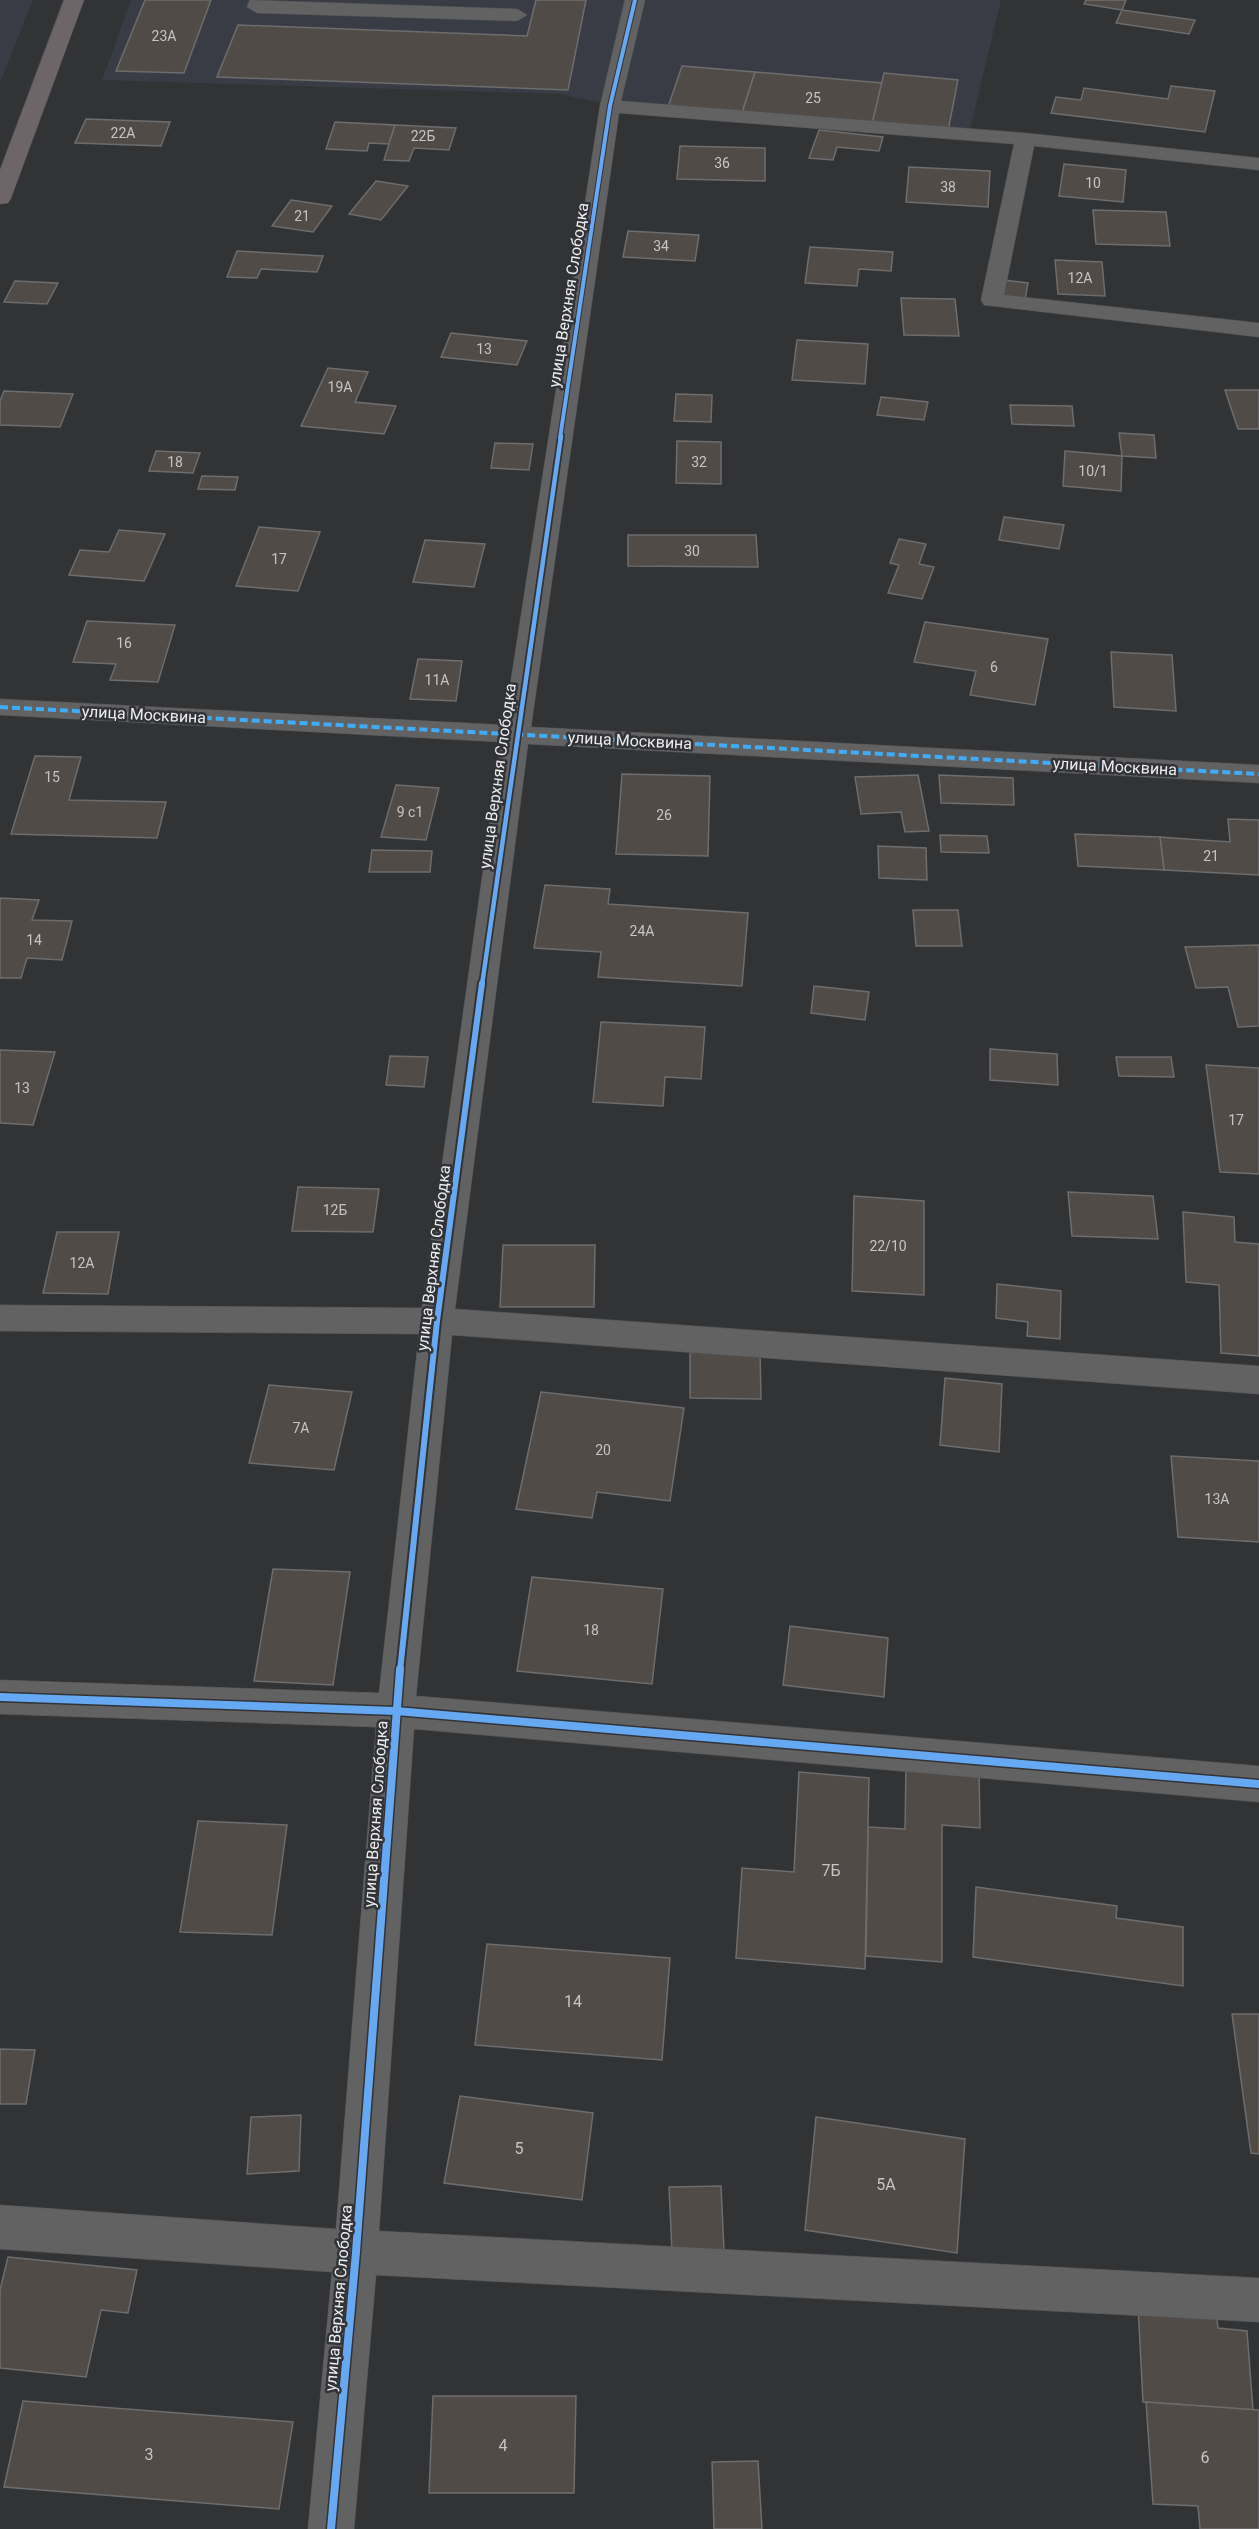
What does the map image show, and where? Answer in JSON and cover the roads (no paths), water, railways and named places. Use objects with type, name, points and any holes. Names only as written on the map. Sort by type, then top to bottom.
[{"type":"main road","points":[[0,198],[74,0]]},
{"type":"street","points":[[260,0],[257,8],[516,15]]},
{"type":"street","name":"улица Верхняя Слободка","points":[[332,2529],[356,2252],[396,1711],[437,1321],[516,734],[610,106],[635,0]]},
{"type":"street","points":[[610,106],[1025,139],[1259,164]]},
{"type":"street","points":[[1025,139],[992,300],[1259,330]]},
{"type":"street","name":"улица Москвина","points":[[0,707],[1259,774]]},
{"type":"street","points":[[0,1318],[437,1321],[1259,1380]]},
{"type":"street","points":[[0,1696],[396,1711],[1259,1784]]},
{"type":"street","points":[[0,2227],[356,2252],[1259,2300]]}]
